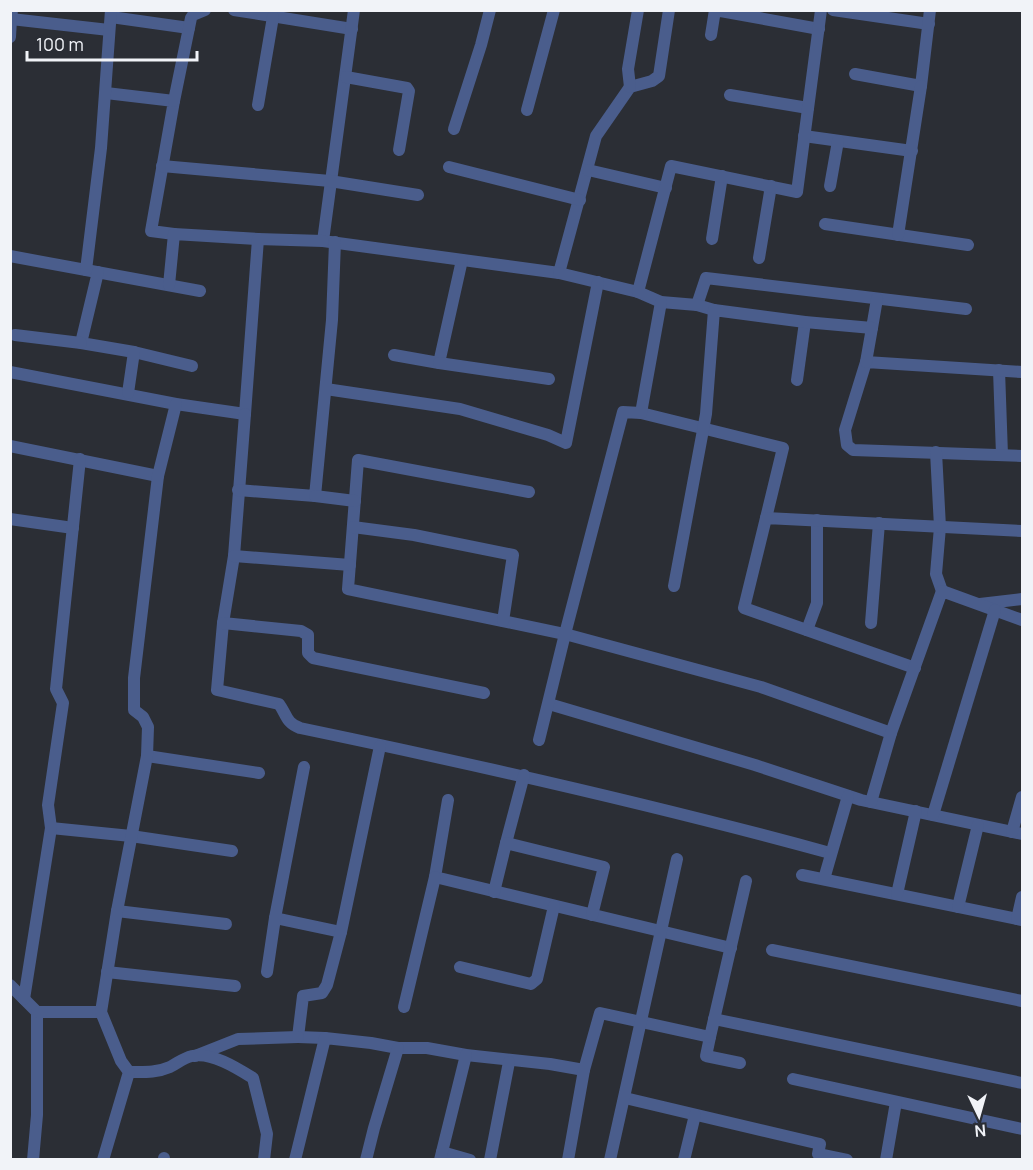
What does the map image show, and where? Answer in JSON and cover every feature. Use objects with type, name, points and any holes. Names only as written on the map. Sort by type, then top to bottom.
[{"type":"street","points":[[205,10],[193,15],[189,28],[151,231],[329,242],[559,273],[638,292],[661,302],[697,305],[714,310],[805,322],[872,328]]},
{"type":"street","points":[[234,10],[273,17],[299,15],[352,29]]},
{"type":"street","points":[[315,496],[332,320],[329,242],[330,181],[354,10]]},
{"type":"street","points":[[454,129],[490,10]]},
{"type":"street","points":[[527,110],[554,10]]},
{"type":"street","points":[[630,87],[628,69],[638,10]]},
{"type":"street","points":[[559,273],[596,136],[630,87],[652,81],[659,76],[669,10]]},
{"type":"street","points":[[711,35],[715,10],[819,29]]},
{"type":"street","points":[[638,292],[671,166],[797,192],[821,10]]},
{"type":"street","points":[[833,10],[929,24]]},
{"type":"street","points":[[898,235],[912,151],[930,10]]},
{"type":"street","points":[[10,38],[12,15],[110,19],[189,28]]},
{"type":"street","points":[[258,105],[273,17]]},
{"type":"street","points":[[81,343],[92,271],[110,19]]},
{"type":"street","points":[[855,74],[921,86]]},
{"type":"street","points":[[346,77],[407,88],[409,91],[399,150]]},
{"type":"street","points":[[106,93],[174,101]]},
{"type":"street","points":[[730,95],[808,108]]},
{"type":"street","points":[[804,136],[912,151]]},
{"type":"street","points":[[830,186],[838,141]]},
{"type":"street","points":[[162,166],[330,181],[418,195]]},
{"type":"street","points":[[449,167],[580,200]]},
{"type":"street","points":[[588,170],[666,188]]},
{"type":"street","points":[[712,239],[722,176]]},
{"type":"street","points":[[759,258],[771,186]]},
{"type":"street","points":[[825,224],[969,245]]},
{"type":"street","points":[[169,285],[174,234]]},
{"type":"street","points":[[258,239],[234,556],[223,623],[217,690],[279,704],[284,711],[285,718],[292,725],[380,746],[524,775],[830,853]]},
{"type":"street","points":[[10,256],[200,291]]},
{"type":"street","points":[[439,363],[462,260]]},
{"type":"street","points":[[697,305],[706,278],[966,309]]},
{"type":"street","points":[[326,388],[460,409],[548,435],[566,443],[598,282]]},
{"type":"street","points":[[877,298],[866,362],[845,430],[847,445],[854,450],[866,451],[1023,456]]},
{"type":"street","points":[[641,413],[661,302]]},
{"type":"street","points":[[674,586],[704,430],[714,310]]},
{"type":"street","points":[[797,380],[805,322]]},
{"type":"street","points":[[15,334],[134,352],[192,366]]},
{"type":"street","points":[[128,393],[134,352]]},
{"type":"street","points":[[394,355],[549,379]]},
{"type":"street","points":[[866,362],[1023,372]]},
{"type":"street","points":[[999,370],[1002,455]]},
{"type":"street","points":[[10,372],[176,404],[245,414]]},
{"type":"street","points":[[129,1072],[121,1061],[101,1012],[117,911],[147,756],[148,727],[143,717],[134,710],[136,655],[158,476],[176,404]]},
{"type":"street","points":[[539,740],[623,412],[641,413],[783,448],[744,609],[915,668]]},
{"type":"street","points":[[10,446],[158,476]]},
{"type":"street","points":[[871,802],[891,733],[942,591],[936,574],[940,527],[936,452]]},
{"type":"street","points":[[24,999],[51,828],[48,805],[63,703],[56,689],[80,459]]},
{"type":"street","points":[[529,492],[358,460],[348,589],[565,634],[761,687],[891,733]]},
{"type":"street","points":[[238,490],[355,501]]},
{"type":"street","points":[[766,518],[1023,531]]},
{"type":"street","points":[[807,630],[817,603],[817,520]]},
{"type":"street","points":[[11,523],[73,528]]},
{"type":"street","points":[[871,623],[879,524]]},
{"type":"street","points":[[353,527],[414,535],[513,555],[503,621]]},
{"type":"street","points":[[234,556],[350,566]]},
{"type":"street","points":[[942,591],[1023,620]]},
{"type":"street","points":[[979,604],[1023,599]]},
{"type":"street","points":[[933,815],[995,610]]},
{"type":"street","points":[[223,623],[301,631],[308,635],[308,652],[313,658],[484,693]]},
{"type":"street","points":[[549,704],[755,765],[849,796],[1017,833],[1023,797]]},
{"type":"street","points":[[298,1037],[303,996],[322,993],[327,985],[341,933],[380,746]]},
{"type":"street","points":[[147,756],[259,773]]},
{"type":"street","points":[[267,972],[304,767]]},
{"type":"street","points":[[494,892],[524,775]]},
{"type":"street","points":[[824,879],[849,796]]},
{"type":"street","points":[[404,1007],[435,877],[448,800]]},
{"type":"street","points":[[897,894],[916,811]]},
{"type":"street","points":[[958,907],[978,825]]},
{"type":"street","points":[[51,828],[131,836],[232,851]]},
{"type":"street","points":[[506,843],[604,867],[592,915]]},
{"type":"street","points":[[610,1160],[676,859]]},
{"type":"street","points":[[802,875],[1020,920],[1023,897]]},
{"type":"street","points":[[435,877],[731,948]]},
{"type":"street","points":[[740,1063],[706,1056],[746,881]]},
{"type":"street","points":[[460,967],[531,984],[537,979],[554,906]]},
{"type":"street","points":[[117,911],[226,924]]},
{"type":"street","points":[[275,918],[341,933]]},
{"type":"street","points":[[772,950],[1023,1001]]},
{"type":"street","points":[[107,972],[235,986]]},
{"type":"street","points":[[10,986],[37,1012],[38,1114],[33,1160]]},
{"type":"street","points":[[37,1012],[101,1012]]},
{"type":"street","points":[[568,1160],[584,1070],[600,1013],[710,1037]]},
{"type":"street","points":[[714,1019],[1023,1083]]},
{"type":"street","points":[[129,1072],[155,1073],[183,1059],[238,1038],[298,1037],[325,1038],[398,1048],[427,1048],[509,1062],[550,1064],[584,1070]]},
{"type":"street","points":[[296,1160],[325,1038]]},
{"type":"street","points":[[366,1160],[398,1048]]},
{"type":"street","points":[[466,1055],[441,1156],[471,1160]]},
{"type":"street","points":[[195,1056],[230,1063],[253,1078],[267,1134],[264,1160]]},
{"type":"street","points":[[490,1160],[509,1062]]},
{"type":"street","points":[[103,1160],[129,1072]]},
{"type":"street","points":[[793,1080],[1023,1128]]},
{"type":"street","points":[[624,1098],[820,1144],[818,1157],[847,1160]]},
{"type":"street","points":[[886,1160],[896,1102]]},
{"type":"street","points":[[684,1160],[695,1115]]}]
